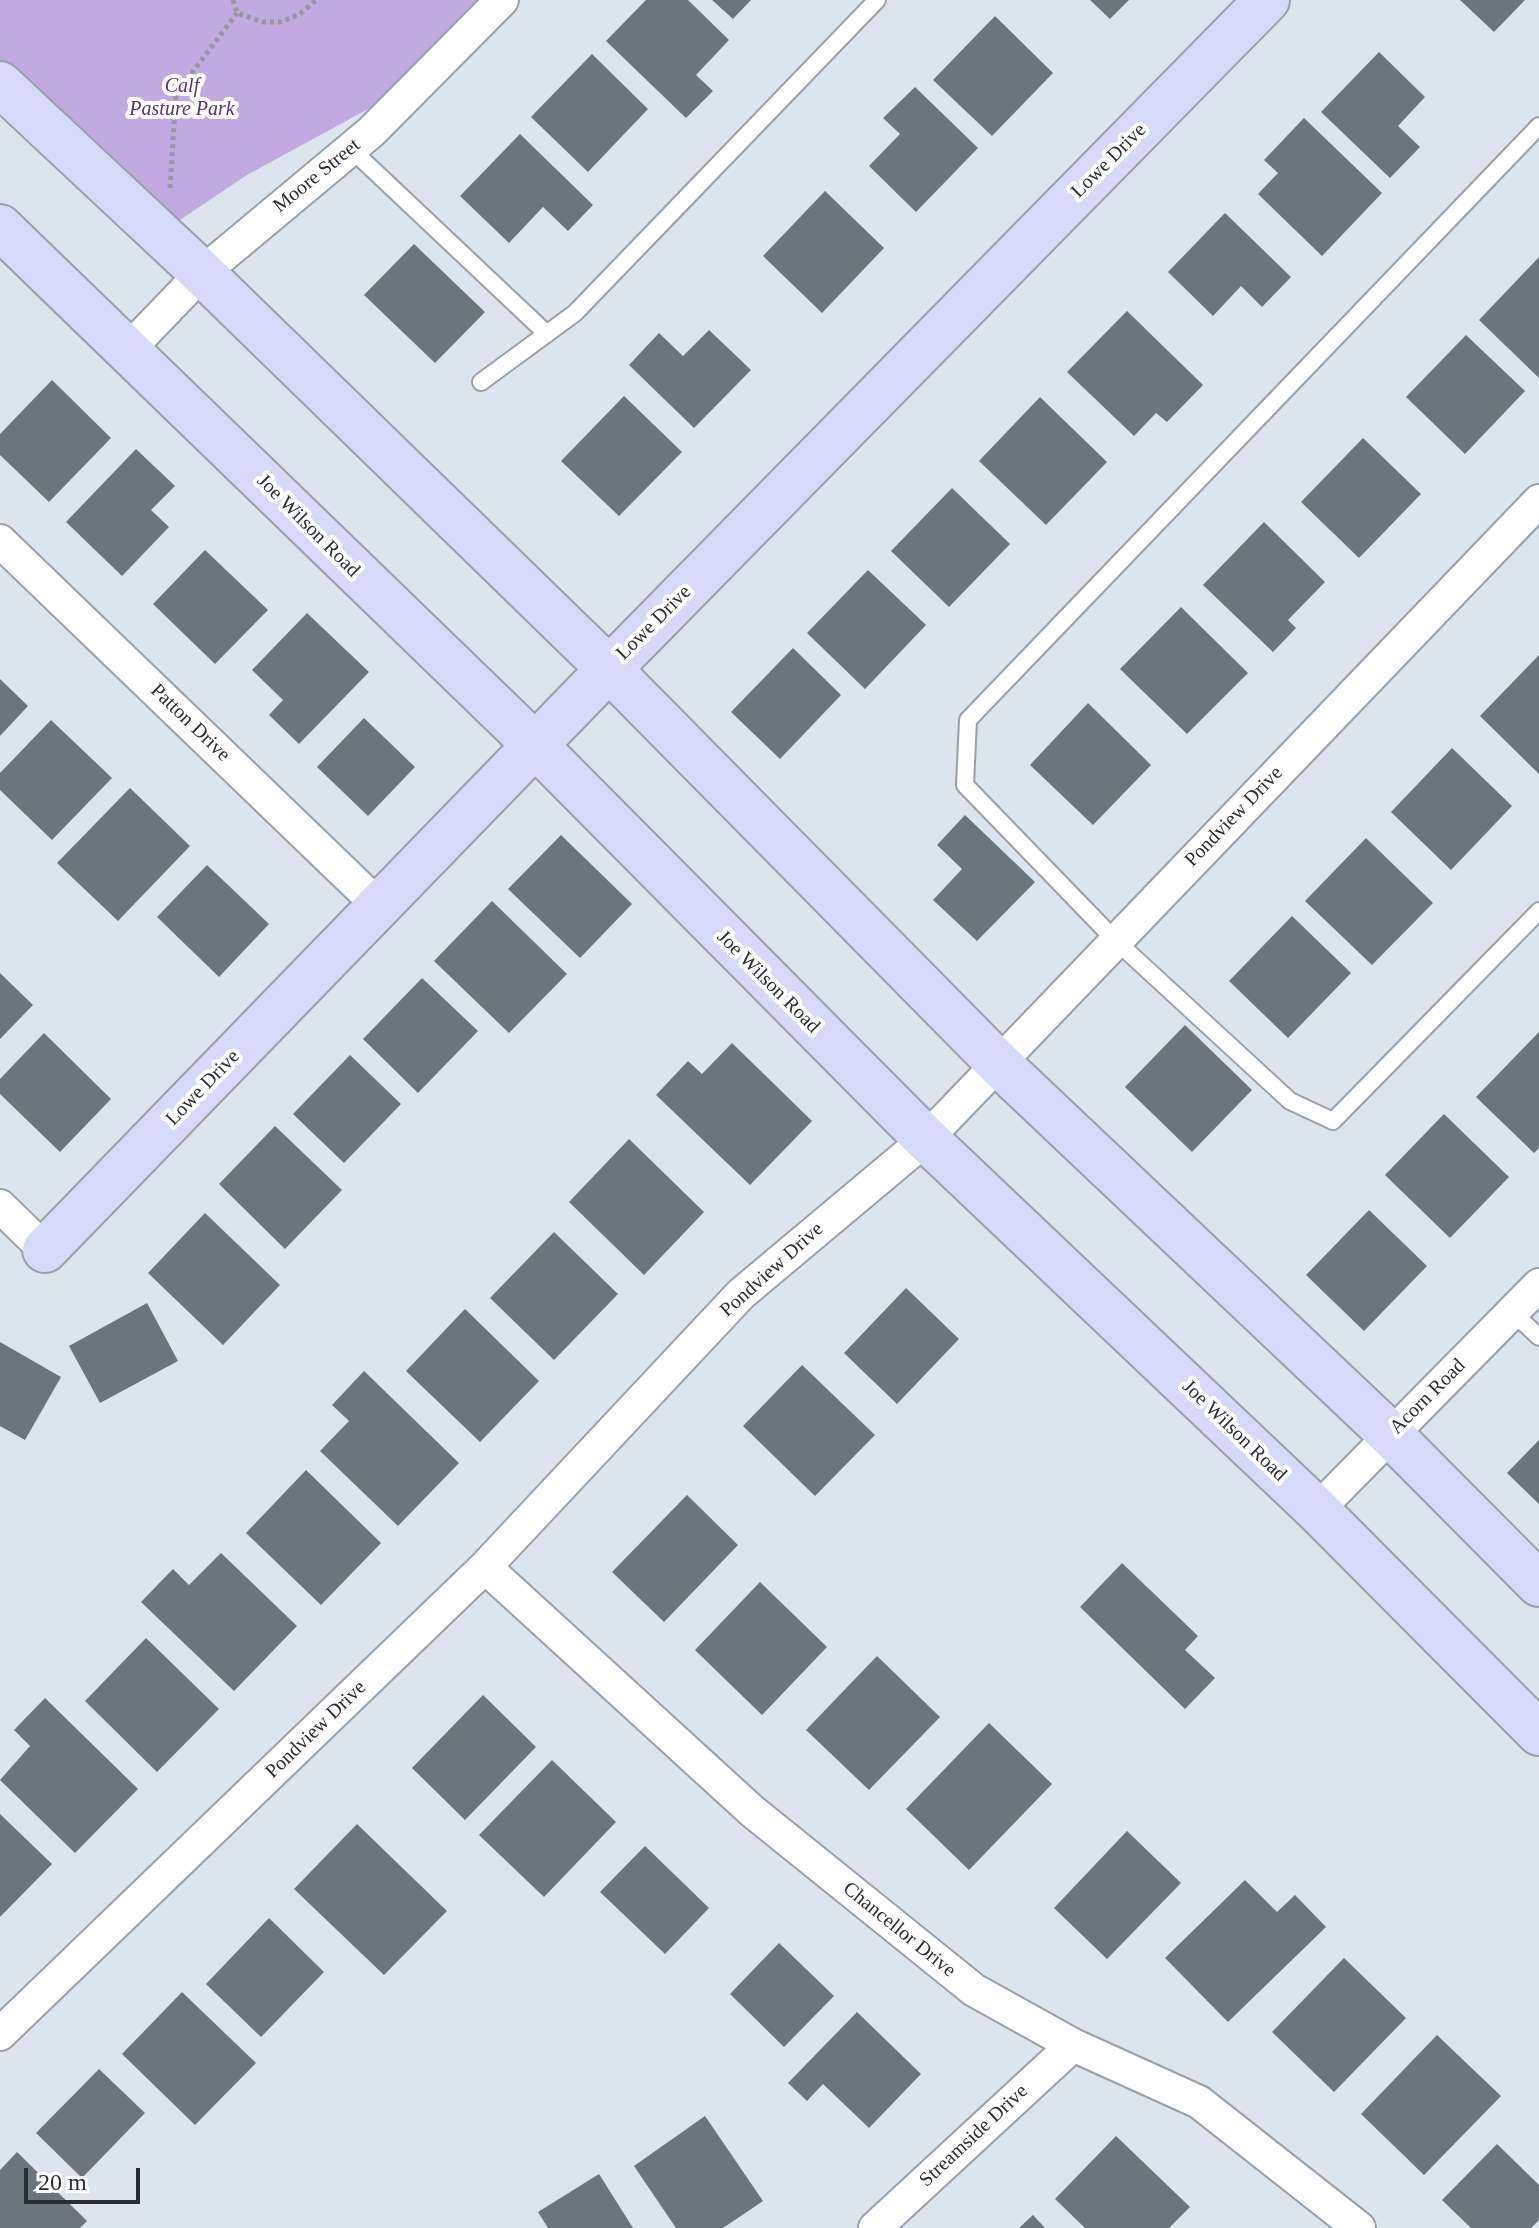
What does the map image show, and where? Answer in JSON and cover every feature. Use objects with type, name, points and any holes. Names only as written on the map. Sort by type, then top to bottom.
[{"type":"main road","name":"Lowe Drive","points":[[45,1250],[609,669],[1267,0]]},
{"type":"main road","points":[[0,84],[202,273],[609,669],[999,1064],[1391,1435],[1539,1584]]},
{"type":"main road","name":"Joe Wilson Road","points":[[0,227],[535,745],[926,1139],[1317,1510],[1539,1733]]},
{"type":"street","name":"Moore Street","points":[[129,349],[202,273],[351,149],[502,0]]},
{"type":"street","name":"Pondview Drive","points":[[0,2034],[485,1567],[741,1294],[926,1139],[1539,501]]},
{"type":"street","name":"Patton Drive","points":[[0,541],[379,906]]},
{"type":"street","points":[[0,1206],[45,1250]]},
{"type":"street","name":"Acorn Road","points":[[1317,1510],[1539,1285]]},
{"type":"street","name":"Chancellor Drive","points":[[485,1567],[765,1821],[974,1990],[1073,2045],[1199,2102],[1359,2228]]},
{"type":"street","name":"Streamside Drive","points":[[875,2228],[1073,2045]]},
{"type":"lane","points":[[481,382],[575,313],[877,0]]},
{"type":"lane","points":[[1539,126],[968,720],[965,785],[1115,940],[1290,1101],[1333,1121],[1539,911]]},
{"type":"lane","points":[[351,149],[547,334]]},
{"type":"lane","points":[[1512,1312],[1539,1337]]},
{"type":"path","points":[[233,0],[237,13]]},
{"type":"path","points":[[237,13],[263,22],[280,22],[300,14],[316,0]]},
{"type":"path","points":[[169,197],[176,94],[237,13]]},
{"type":"green space","name":"Calf Pasture Park","points":[[0,0],[477,0],[370,108],[247,175],[171,226],[0,62]]},
{"type":"building","points":[[646,0],[688,0],[729,40],[696,75],[713,91],[686,118],[606,41]]},
{"type":"building","points":[[712,0],[751,0],[733,19]]},
{"type":"building","points":[[1090,0],[1129,0],[1110,19]]},
{"type":"building","points":[[1460,0],[1525,0],[1494,32]]},
{"type":"building","points":[[995,16],[1053,73],[992,136],[933,80]]},
{"type":"building","points":[[1379,52],[1425,97],[1398,126],[1420,147],[1390,178],[1321,112]]},
{"type":"building","points":[[592,54],[648,109],[588,172],[531,117]]},
{"type":"building","points":[[915,87],[978,148],[916,212],[869,166],[900,134],[883,118]]},
{"type":"building","points":[[1304,118],[1382,193],[1322,256],[1258,194],[1278,173],[1264,160]]},
{"type":"building","points":[[520,134],[593,205],[568,231],[543,207],[509,243],[460,196]]},
{"type":"building","points":[[825,191],[884,248],[822,313],[763,256]]},
{"type":"building","points":[[1225,213],[1291,277],[1262,307],[1241,286],[1213,316],[1168,272]]},
{"type":"building","points":[[414,244],[485,312],[435,363],[364,295]]},
{"type":"building","points":[[1539,257],[1539,378],[1479,320]]},
{"type":"building","points":[[1127,311],[1203,385],[1167,422],[1156,413],[1134,436],[1067,372]]},
{"type":"building","points":[[709,330],[751,370],[694,428],[629,365],[659,333],[683,356]]},
{"type":"building","points":[[1466,335],[1525,391],[1465,454],[1406,397]]},
{"type":"building","points":[[52,380],[111,438],[49,502],[0,455],[0,434]]},
{"type":"building","points":[[624,396],[682,452],[619,516],[561,461]]},
{"type":"building","points":[[1040,397],[1107,462],[1046,525],[979,461]]},
{"type":"building","points":[[1363,438],[1421,494],[1359,558],[1301,502]]},
{"type":"building","points":[[136,449],[175,486],[151,510],[169,527],[122,576],[66,522]]},
{"type":"building","points":[[952,488],[1010,544],[949,607],[891,551]]},
{"type":"building","points":[[1264,522],[1325,582],[1288,620],[1296,628],[1273,652],[1203,585]]},
{"type":"building","points":[[205,550],[268,610],[215,664],[153,604]]},
{"type":"building","points":[[868,570],[926,625],[865,689],[807,633]]},
{"type":"building","points":[[1181,607],[1248,673],[1187,734],[1120,669]]},
{"type":"building","points":[[307,613],[369,672],[299,744],[269,715],[283,700],[252,670]]},
{"type":"building","points":[[793,648],[841,695],[780,759],[731,712]]},
{"type":"building","points":[[1539,655],[1539,774],[1480,716]]},
{"type":"building","points":[[0,679],[28,706],[0,736]]},
{"type":"building","points":[[1088,703],[1151,765],[1093,825],[1030,765]]},
{"type":"building","points":[[364,718],[415,767],[368,816],[317,767]]},
{"type":"building","points":[[51,720],[112,778],[52,840],[0,790],[0,773]]},
{"type":"building","points":[[1452,748],[1512,806],[1451,870],[1391,812]]},
{"type":"building","points":[[130,788],[190,846],[118,921],[57,863]]},
{"type":"building","points":[[965,815],[1035,882],[977,941],[933,900],[962,869],[937,845]]},
{"type":"building","points":[[561,835],[632,904],[580,958],[508,889]]},
{"type":"building","points":[[1366,838],[1433,903],[1372,965],[1305,901]]},
{"type":"building","points":[[207,865],[269,924],[219,977],[157,917]]},
{"type":"building","points":[[492,901],[567,974],[509,1033],[434,961]]},
{"type":"building","points":[[1292,916],[1351,973],[1288,1038],[1229,981]]},
{"type":"building","points":[[0,973],[33,1005],[0,1039]]},
{"type":"building","points":[[422,978],[478,1031],[418,1093],[363,1039]]},
{"type":"building","points":[[1185,1025],[1252,1090],[1192,1152],[1125,1087]]},
{"type":"building","points":[[1539,1032],[1539,1148],[1534,1153],[1476,1097]]},
{"type":"building","points":[[44,1033],[111,1099],[60,1152],[0,1094],[0,1079]]},
{"type":"building","points":[[732,1043],[812,1121],[750,1185],[656,1095],[688,1061],[702,1074]]},
{"type":"building","points":[[350,1055],[401,1104],[344,1163],[293,1114]]},
{"type":"building","points":[[1444,1114],[1509,1177],[1450,1238],[1385,1175]]},
{"type":"building","points":[[275,1126],[342,1190],[285,1249],[219,1184]]},
{"type":"building","points":[[629,1139],[704,1212],[644,1275],[569,1202]]},
{"type":"building","points":[[1369,1210],[1427,1266],[1364,1331],[1306,1275]]},
{"type":"building","points":[[205,1213],[280,1285],[223,1345],[148,1273]]},
{"type":"building","points":[[554,1232],[618,1294],[554,1360],[490,1298]]},
{"type":"building","points":[[906,1288],[959,1339],[897,1404],[844,1353]]},
{"type":"building","points":[[147,1303],[178,1361],[100,1403],[69,1346]]},
{"type":"building","points":[[465,1309],[539,1381],[480,1442],[406,1371]]},
{"type":"building","points":[[0,1342],[61,1377],[25,1440],[0,1426]]},
{"type":"building","points":[[802,1365],[875,1435],[815,1496],[743,1426]]},
{"type":"building","points":[[364,1371],[459,1463],[398,1526],[320,1451],[349,1421],[332,1405]]},
{"type":"building","points":[[1539,1440],[1539,1504],[1507,1473]]},
{"type":"building","points":[[306,1470],[381,1543],[321,1605],[246,1533]]},
{"type":"building","points":[[687,1495],[738,1545],[664,1622],[612,1572]]},
{"type":"building","points":[[221,1553],[297,1626],[234,1691],[141,1602],[173,1569],[189,1585]]},
{"type":"building","points":[[1122,1563],[1198,1636],[1185,1650],[1215,1678],[1185,1709],[1080,1607]]},
{"type":"building","points":[[760,1582],[827,1647],[762,1715],[695,1650]]},
{"type":"building","points":[[146,1638],[219,1709],[157,1772],[85,1701]]},
{"type":"building","points":[[877,1656],[940,1717],[869,1790],[806,1730]]},
{"type":"building","points":[[483,1695],[536,1747],[465,1820],[412,1768]]},
{"type":"building","points":[[45,1698],[138,1789],[75,1853],[0,1780],[30,1746],[14,1730]]},
{"type":"building","points":[[989,1723],[1052,1784],[969,1870],[906,1809]]},
{"type":"building","points":[[552,1760],[616,1822],[544,1897],[479,1835]]},
{"type":"building","points":[[0,1814],[52,1864],[0,1917]]},
{"type":"building","points":[[357,1824],[447,1911],[384,1975],[294,1889]]},
{"type":"building","points":[[1127,1831],[1181,1883],[1107,1959],[1054,1908]]},
{"type":"building","points":[[645,1846],[709,1908],[665,1954],[600,1892]]},
{"type":"building","points":[[1245,1880],[1277,1912],[1295,1895],[1326,1927],[1228,2022],[1165,1958]]},
{"type":"building","points":[[269,1918],[324,1972],[261,2037],[206,1984]]},
{"type":"building","points":[[779,1943],[834,1996],[784,2047],[730,1994]]},
{"type":"building","points":[[1344,1958],[1406,2018],[1334,2092],[1272,2032]]},
{"type":"building","points":[[182,1992],[256,2063],[195,2125],[122,2054]]},
{"type":"building","points":[[857,2012],[921,2074],[869,2128],[823,2084],[807,2101],[788,2083]]},
{"type":"building","points":[[1437,2035],[1501,2096],[1424,2175],[1361,2114]]},
{"type":"building","points":[[99,2069],[145,2113],[82,2178],[36,2133]]},
{"type":"building","points":[[705,2116],[763,2201],[723,2228],[676,2228],[634,2166]]},
{"type":"building","points":[[1116,2136],[1190,2207],[1169,2228],[1085,2228],[1055,2199]]},
{"type":"building","points":[[1497,2144],[1539,2185],[1539,2220],[1531,2228],[1471,2228],[1442,2200]]},
{"type":"building","points":[[17,2152],[87,2221],[80,2228],[0,2228],[0,2170]]},
{"type":"building","points":[[599,2174],[633,2228],[548,2228],[538,2212]]},
{"type":"building","points":[[1033,2215],[1045,2228],[1019,2228]]}]
